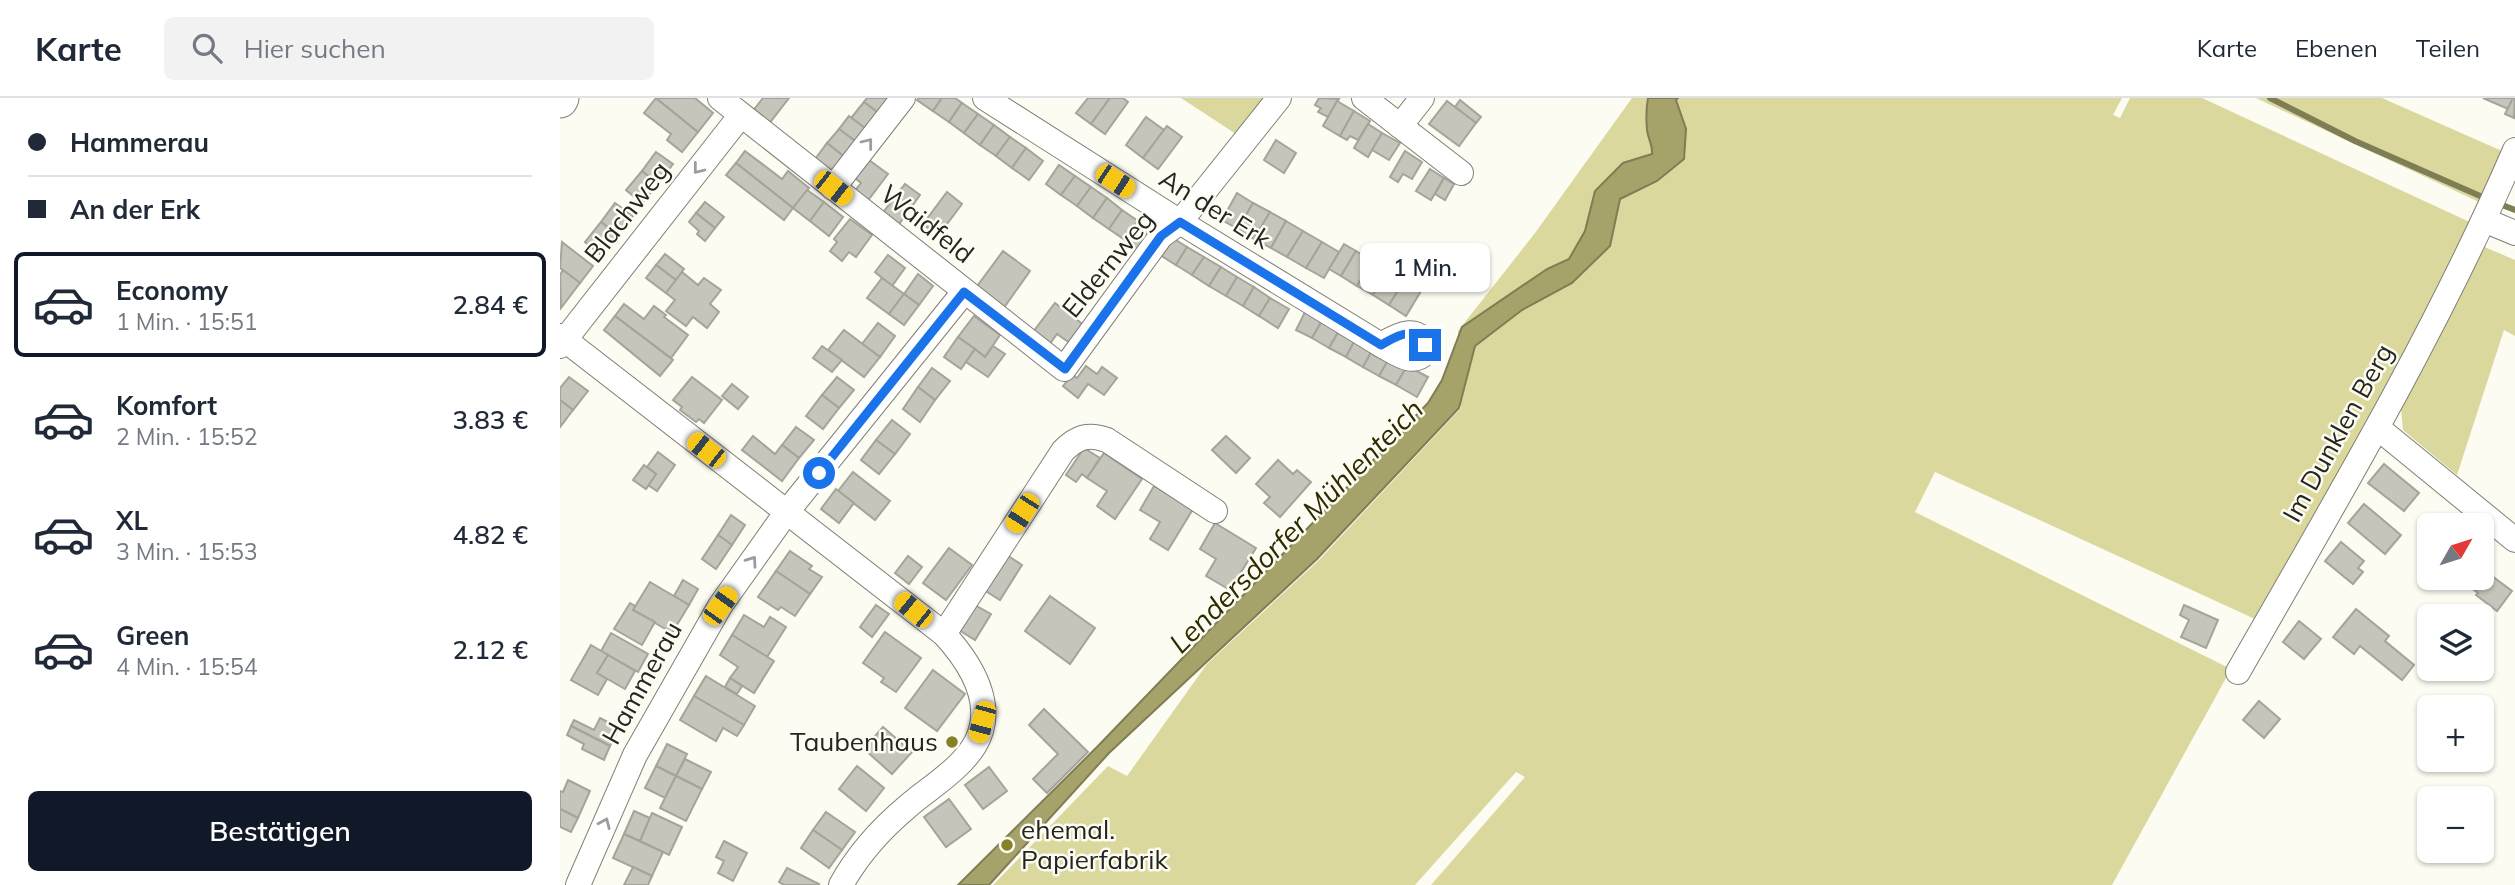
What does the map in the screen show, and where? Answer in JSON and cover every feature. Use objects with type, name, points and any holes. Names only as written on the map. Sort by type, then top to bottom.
[{"type":"street","name":"Waidfeld","points":[[720,98],[1065,369]]},
{"type":"street","points":[[833,188],[903,98]]},
{"type":"street","name":"An der Erk","points":[[985,98],[1381,345]]},
{"type":"street","name":"Eldernweg","points":[[1065,369],[1161,236],[1180,222],[1279,98]]},
{"type":"street","points":[[1364,98],[1461,173]]},
{"type":"street","points":[[1400,126],[1422,98]]},
{"type":"street","name":"Blachweg","points":[[562,340],[741,115]]},
{"type":"street","name":"Im Dunklen Berg","points":[[2238,672],[2378,428],[2490,207],[2515,150]]},
{"type":"street","points":[[2490,207],[2515,233]]},
{"type":"street","name":"Hammerau","points":[[578,885],[635,755],[720,606],[786,513],[964,292]]},
{"type":"street","points":[[562,340],[944,634],[961,653],[976,677],[983,696],[982,722],[976,742],[965,759],[905,808],[872,842],[841,885]]},
{"type":"street","points":[[2378,428],[2515,540]]},
{"type":"street","points":[[944,634],[1063,451],[1080,437],[1094,435],[1107,440],[1215,511]]},
{"type":"shaded area","points":[[1181,98],[1270,98],[1239,136]]},
{"type":"shaded area","points":[[1632,98],[2122,98],[2113,115],[2120,118],[2130,98],[2202,98],[2474,224],[2257,620],[1935,472],[1915,512],[2231,669],[2112,885],[1431,885],[1525,777],[1516,772],[1415,885],[993,885],[1108,766],[1127,776],[1207,664],[1319,560],[1461,408],[1458,331],[1535,233]]},
{"type":"shaded area","points":[[1648,98],[1678,98],[1676,100],[1686,129],[1684,159],[1657,181],[1620,199],[1610,246],[1572,283],[1522,310],[1475,346],[1459,408],[1317,559],[1109,753],[989,885],[958,885],[1098,746],[1428,403],[1442,380],[1462,327],[1547,269],[1569,259],[1585,231],[1595,191],[1623,163],[1652,154],[1647,126]]},
{"type":"shaded area","points":[[2256,98],[2382,98],[2502,151],[2479,202]]},
{"type":"shaded area","points":[[2480,245],[2515,260],[2515,336],[2504,330],[2457,475],[2403,430],[2401,409]]},
{"type":"building","points":[[656,98],[698,132],[682,152],[667,140],[671,134],[644,113]]},
{"type":"building","points":[[656,98],[695,98],[713,113],[698,132]]},
{"type":"building","points":[[763,98],[789,98],[768,125],[752,112]]},
{"type":"building","points":[[867,98],[890,98],[881,115],[864,102]]},
{"type":"building","points":[[942,98],[933,111],[917,100]]},
{"type":"building","points":[[942,98],[955,98],[962,103],[949,122],[933,111]]},
{"type":"building","points":[[1088,98],[1110,98],[1091,124],[1076,113]]},
{"type":"building","points":[[1110,98],[1123,98],[1128,102],[1105,134],[1091,124]]},
{"type":"building","points":[[1319,98],[1339,99],[1328,117],[1318,112],[1321,108],[1315,105]]},
{"type":"building","points":[[2483,98],[2513,98],[2508,109]]},
{"type":"building","points":[[2515,98],[2514,118],[2505,114]]},
{"type":"building","points":[[1460,100],[1481,117],[1476,123],[1455,107]]},
{"type":"building","points":[[1337,101],[1354,111],[1340,136],[1323,126]]},
{"type":"building","points":[[1447,101],[1476,123],[1459,146],[1429,124]]},
{"type":"building","points":[[864,102],[881,115],[869,131],[851,118]]},
{"type":"building","points":[[962,103],[978,114],[964,133],[949,122]]},
{"type":"building","points":[[1354,111],[1370,121],[1358,140],[1350,136],[1347,140],[1340,136]]},
{"type":"building","points":[[978,114],[994,125],[980,145],[964,133]]},
{"type":"building","points":[[849,116],[869,131],[859,144],[839,129]]},
{"type":"building","points":[[1146,117],[1164,130],[1143,158],[1126,145]]},
{"type":"building","points":[[1368,124],[1382,133],[1368,157],[1354,148]]},
{"type":"building","points":[[994,125],[1010,137],[996,156],[980,145]]},
{"type":"building","points":[[1167,126],[1182,137],[1158,169],[1143,158]]},
{"type":"building","points":[[839,129],[859,144],[847,159],[827,143]]},
{"type":"building","points":[[1382,133],[1400,143],[1389,160],[1372,150]]},
{"type":"building","points":[[1010,137],[1026,148],[1012,168],[996,156]]},
{"type":"building","points":[[1276,140],[1296,153],[1284,173],[1264,160]]},
{"type":"building","points":[[827,143],[847,159],[833,177],[813,162]]},
{"type":"building","points":[[1026,148],[1043,161],[1029,180],[1012,168]]},
{"type":"building","points":[[745,151],[782,179],[788,171],[809,188],[793,208],[736,163]]},
{"type":"building","points":[[1405,151],[1422,162],[1412,179],[1403,174],[1398,182],[1390,177]]},
{"type":"building","points":[[656,152],[673,164],[658,184],[642,171]]},
{"type":"building","points":[[869,160],[888,174],[866,203],[853,193],[861,183],[855,178]]},
{"type":"building","points":[[736,163],[793,208],[784,220],[726,175]]},
{"type":"building","points":[[1059,165],[1075,176],[1061,195],[1046,184]]},
{"type":"building","points":[[1430,169],[1444,178],[1431,200],[1416,191]]},
{"type":"building","points":[[642,171],[658,184],[642,203],[626,190]]},
{"type":"building","points":[[1075,176],[1091,187],[1077,206],[1061,195]]},
{"type":"building","points":[[1444,178],[1454,184],[1445,200],[1435,194]]},
{"type":"building","points":[[905,184],[920,195],[897,227],[881,215]]},
{"type":"building","points":[[1091,187],[1107,198],[1093,218],[1077,206]]},
{"type":"building","points":[[807,190],[824,202],[810,221],[793,208]]},
{"type":"building","points":[[947,192],[962,204],[938,236],[923,224]]},
{"type":"building","points":[[1237,193],[1253,203],[1238,229],[1222,220]]},
{"type":"building","points":[[1107,198],[1122,210],[1109,229],[1093,218]]},
{"type":"building","points":[[705,202],[724,217],[715,228],[696,213]]},
{"type":"building","points":[[824,202],[843,217],[829,236],[810,221]]},
{"type":"building","points":[[615,203],[633,216],[618,235],[601,222]]},
{"type":"building","points":[[1253,203],[1270,212],[1254,239],[1238,229]]},
{"type":"building","points":[[1122,210],[1138,221],[1125,240],[1109,229]]},
{"type":"building","points":[[1270,212],[1286,221],[1271,248],[1254,239]]},
{"type":"building","points":[[696,213],[715,228],[705,241],[689,222]]},
{"type":"building","points":[[850,219],[872,235],[856,257],[849,252],[842,261],[830,251],[837,242],[834,239]]},
{"type":"building","points":[[1138,221],[1155,233],[1142,252],[1125,240]]},
{"type":"building","points":[[1286,221],[1303,231],[1287,257],[1271,248]]},
{"type":"building","points":[[601,222],[618,235],[602,256],[585,242]]},
{"type":"building","points":[[1303,231],[1322,242],[1306,268],[1287,257]]},
{"type":"building","points":[[1171,237],[1187,247],[1176,265],[1160,255]]},
{"type":"building","points":[[562,242],[593,266],[580,283],[560,268]]},
{"type":"building","points":[[1322,242],[1339,252],[1324,278],[1306,268]]},
{"type":"building","points":[[1344,244],[1356,251],[1341,276],[1329,269]]},
{"type":"building","points":[[1187,247],[1204,257],[1192,275],[1176,265]]},
{"type":"building","points":[[1003,251],[1030,271],[1003,309],[975,289]]},
{"type":"building","points":[[1356,251],[1372,261],[1357,286],[1341,276]]},
{"type":"building","points":[[665,254],[684,269],[676,280],[656,265]]},
{"type":"building","points":[[888,255],[905,268],[892,286],[875,272]]},
{"type":"building","points":[[1204,257],[1221,267],[1209,286],[1192,275]]},
{"type":"building","points":[[1372,261],[1388,271],[1373,295],[1357,286]]},
{"type":"building","points":[[656,265],[676,280],[666,293],[646,278]]},
{"type":"building","points":[[1221,267],[1237,277],[1226,296],[1209,286]]},
{"type":"building","points":[[563,270],[580,283],[561,308],[560,275]]},
{"type":"building","points":[[1388,271],[1404,281],[1389,305],[1373,295]]},
{"type":"building","points":[[682,272],[698,285],[704,278],[721,290],[710,304],[719,312],[707,328],[693,317],[686,326],[666,311],[675,300],[666,293]]},
{"type":"building","points":[[918,274],[933,286],[919,305],[904,294]]},
{"type":"building","points":[[1237,277],[1254,287],[1243,306],[1226,296]]},
{"type":"building","points":[[882,278],[904,294],[889,314],[867,298]]},
{"type":"building","points":[[1404,281],[1421,291],[1406,316],[1389,305]]},
{"type":"building","points":[[1254,287],[1270,298],[1259,316],[1243,306]]},
{"type":"building","points":[[904,294],[919,305],[904,325],[889,314]]},
{"type":"building","points":[[1270,298],[1289,309],[1278,328],[1259,316]]},
{"type":"building","points":[[1055,303],[1085,326],[1071,344],[1057,334],[1049,345],[1033,332]]},
{"type":"building","points":[[624,304],[644,319],[654,306],[688,335],[671,358],[615,316]]},
{"type":"building","points":[[1306,310],[1323,319],[1312,338],[1296,330]]},
{"type":"building","points":[[615,316],[673,360],[660,376],[604,330]]},
{"type":"building","points":[[974,316],[1000,335],[985,357],[958,337]]},
{"type":"building","points":[[1323,319],[1340,329],[1329,348],[1312,338]]},
{"type":"building","points":[[878,323],[895,336],[880,357],[862,344]]},
{"type":"building","points":[[1340,329],[1356,338],[1346,357],[1329,348]]},
{"type":"building","points":[[844,330],[880,357],[864,377],[828,350]]},
{"type":"building","points":[[958,337],[975,349],[961,369],[944,357]]},
{"type":"building","points":[[1356,338],[1374,347],[1363,367],[1346,357]]},
{"type":"building","points":[[822,346],[842,360],[832,372],[813,358]]},
{"type":"building","points":[[993,346],[1005,354],[988,377],[966,362],[975,349],[985,357]]},
{"type":"building","points":[[1374,347],[1390,357],[1379,376],[1363,367]]},
{"type":"building","points":[[1390,357],[1407,366],[1396,385],[1379,376]]},
{"type":"building","points":[[1086,366],[1097,374],[1102,367],[1117,378],[1104,395],[1088,384],[1078,398],[1063,386],[1072,375],[1077,378]]},
{"type":"building","points":[[1407,366],[1428,377],[1417,397],[1396,385]]},
{"type":"building","points":[[932,368],[950,381],[935,400],[918,387]]},
{"type":"building","points":[[569,377],[588,391],[573,410],[560,400],[560,388]]},
{"type":"building","points":[[692,377],[722,400],[704,423],[699,419],[696,422],[680,410],[682,407],[673,400]]},
{"type":"building","points":[[837,377],[854,390],[839,408],[822,395]]},
{"type":"building","points":[[732,384],[748,397],[738,409],[722,396]]},
{"type":"building","points":[[918,387],[935,400],[920,422],[903,409]]},
{"type":"building","points":[[822,395],[839,408],[823,429],[806,416]]},
{"type":"building","points":[[560,400],[573,410],[560,427]]},
{"type":"building","points":[[892,420],[910,434],[895,454],[876,440]]},
{"type":"building","points":[[796,427],[814,440],[799,458],[782,445]]},
{"type":"building","points":[[753,436],[775,454],[782,445],[799,458],[782,481],[742,450]]},
{"type":"building","points":[[1226,436],[1250,458],[1236,473],[1212,450]]},
{"type":"building","points":[[876,440],[895,454],[879,474],[861,460]]},
{"type":"building","points":[[1084,448],[1100,458],[1087,478],[1082,474],[1076,482],[1066,475]]},
{"type":"building","points":[[658,452],[675,465],[657,491],[648,485],[656,474],[647,467]]},
{"type":"building","points":[[1104,453],[1142,479],[1115,519],[1097,506],[1107,491],[1087,478]]},
{"type":"building","points":[[1278,460],[1293,474],[1297,470],[1311,482],[1280,517],[1264,503],[1270,497],[1256,484]]},
{"type":"building","points":[[2384,464],[2419,493],[2404,511],[2368,483]]},
{"type":"building","points":[[644,465],[656,474],[646,489],[633,480]]},
{"type":"building","points":[[853,472],[890,501],[875,520],[838,491]]},
{"type":"building","points":[[1154,486],[1193,509],[1168,550],[1150,539],[1160,522],[1140,510]]},
{"type":"building","points":[[836,489],[854,503],[839,523],[821,509]]},
{"type":"building","points":[[2364,504],[2401,535],[2385,554],[2348,523]]},
{"type":"building","points":[[731,515],[745,525],[732,545],[718,535]]},
{"type":"building","points":[[1215,523],[1256,548],[1230,590],[1206,576],[1216,559],[1200,549]]},
{"type":"building","points":[[718,535],[732,545],[716,569],[702,559]]},
{"type":"building","points":[[2341,542],[2364,561],[2358,568],[2363,572],[2353,584],[2325,561]]},
{"type":"building","points":[[949,548],[972,565],[946,600],[923,583]]},
{"type":"building","points":[[790,551],[812,566],[809,569],[822,577],[810,594],[776,571]]},
{"type":"building","points":[[1007,555],[1022,565],[1000,600],[984,590]]},
{"type":"building","points":[[908,556],[922,567],[909,584],[895,573]]},
{"type":"building","points":[[776,571],[810,594],[795,616],[781,607],[778,610],[758,597]]},
{"type":"building","points":[[2494,578],[2512,591],[2497,611],[2494,604],[2488,604],[2476,595],[2478,593],[2474,590],[2494,590]]},
{"type":"building","points":[[683,580],[698,589],[689,605],[674,596]]},
{"type":"building","points":[[650,582],[689,605],[672,633],[633,610]]},
{"type":"building","points":[[1050,596],[1095,628],[1070,664],[1025,631]]},
{"type":"building","points":[[630,603],[635,606],[633,610],[655,622],[642,645],[614,629]]},
{"type":"building","points":[[876,605],[889,614],[872,637],[860,627]]},
{"type":"building","points":[[975,605],[991,614],[975,640],[959,630]]},
{"type":"building","points":[[2184,605],[2218,620],[2206,648],[2181,637],[2189,620],[2180,615]]},
{"type":"building","points":[[2356,609],[2389,636],[2385,641],[2414,665],[2402,680],[2360,646],[2354,654],[2333,637]]},
{"type":"building","points":[[744,615],[764,627],[770,617],[786,627],[767,657],[732,635]]},
{"type":"building","points":[[2299,621],[2321,639],[2304,659],[2283,642]]},
{"type":"building","points":[[885,632],[921,658],[896,692],[881,682],[884,678],[863,663]]},
{"type":"building","points":[[611,633],[648,654],[638,672],[601,651]]},
{"type":"building","points":[[732,635],[774,661],[754,693],[730,678],[738,667],[720,655]]},
{"type":"building","points":[[591,645],[608,655],[597,673],[607,679],[598,695],[571,680]]},
{"type":"building","points":[[608,655],[635,671],[625,689],[597,673]]},
{"type":"building","points":[[933,670],[965,694],[937,731],[905,708]]},
{"type":"building","points":[[706,676],[755,706],[744,725],[694,696]]},
{"type":"building","points":[[730,678],[742,686],[737,694],[725,687]]},
{"type":"building","points":[[694,696],[744,725],[737,736],[723,728],[716,741],[680,720]]},
{"type":"building","points":[[2259,701],[2280,719],[2264,738],[2243,720]]},
{"type":"building","points":[[1044,709],[1088,752],[1047,793],[1033,779],[1058,754],[1029,725]]},
{"type":"building","points":[[600,718],[619,728],[610,746],[571,726],[574,720],[594,730]]},
{"type":"building","points":[[571,726],[610,746],[604,760],[582,749],[584,744],[567,735]]},
{"type":"building","points":[[883,727],[912,752],[892,774],[864,749]]},
{"type":"building","name":"Taubenhaus","points":[[947,737],[957,737],[957,747],[947,747]]},
{"type":"building","points":[[667,744],[687,754],[676,776],[656,766]]},
{"type":"building","points":[[685,759],[711,772],[702,789],[676,776]]},
{"type":"building","points":[[656,766],[676,776],[665,798],[645,788]]},
{"type":"building","points":[[857,766],[884,788],[866,811],[839,789]]},
{"type":"building","points":[[989,767],[1007,791],[983,809],[965,785]]},
{"type":"building","points":[[676,776],[702,789],[686,821],[660,808]]},
{"type":"building","points":[[568,780],[590,791],[578,818],[560,809],[560,791],[563,792]]},
{"type":"building","points":[[949,799],[971,829],[946,847],[924,817]]},
{"type":"building","points":[[560,809],[578,818],[571,832],[560,827]]},
{"type":"building","points":[[634,811],[650,818],[640,841],[624,834]]},
{"type":"building","points":[[826,812],[855,832],[842,850],[813,830]]},
{"type":"building","points":[[652,813],[682,827],[669,855],[640,841]]},
{"type":"building","points":[[813,830],[842,850],[829,868],[801,848]]},
{"type":"building","points":[[624,834],[663,852],[652,876],[613,858]]},
{"type":"building","points":[[724,841],[747,853],[733,881],[718,873],[724,861],[716,857]]},
{"type":"building","points":[[633,867],[652,876],[648,885],[624,885]]},
{"type":"building","points":[[787,868],[819,884],[784,885],[779,882]]},
{"type":"waterway","points":[[2270,98],[2355,141],[2487,199]]},
{"type":"waterway","points":[[2497,203],[2515,210]]},
{"type":"place","name":"Taubenhaus","points":[[952,742]]},
{"type":"place","name":"ehemal. Papierfabrik","points":[[1007,845]]},
{"type":"route","points":[[819,473],[964,292],[1065,369],[1161,236],[1180,222],[1381,345],[1401,333],[1411,332],[1420,337],[1425,345]]},
{"type":"water label","name":"Lendersdorfer Mühlenteich","points":[[1296,526]]}]
